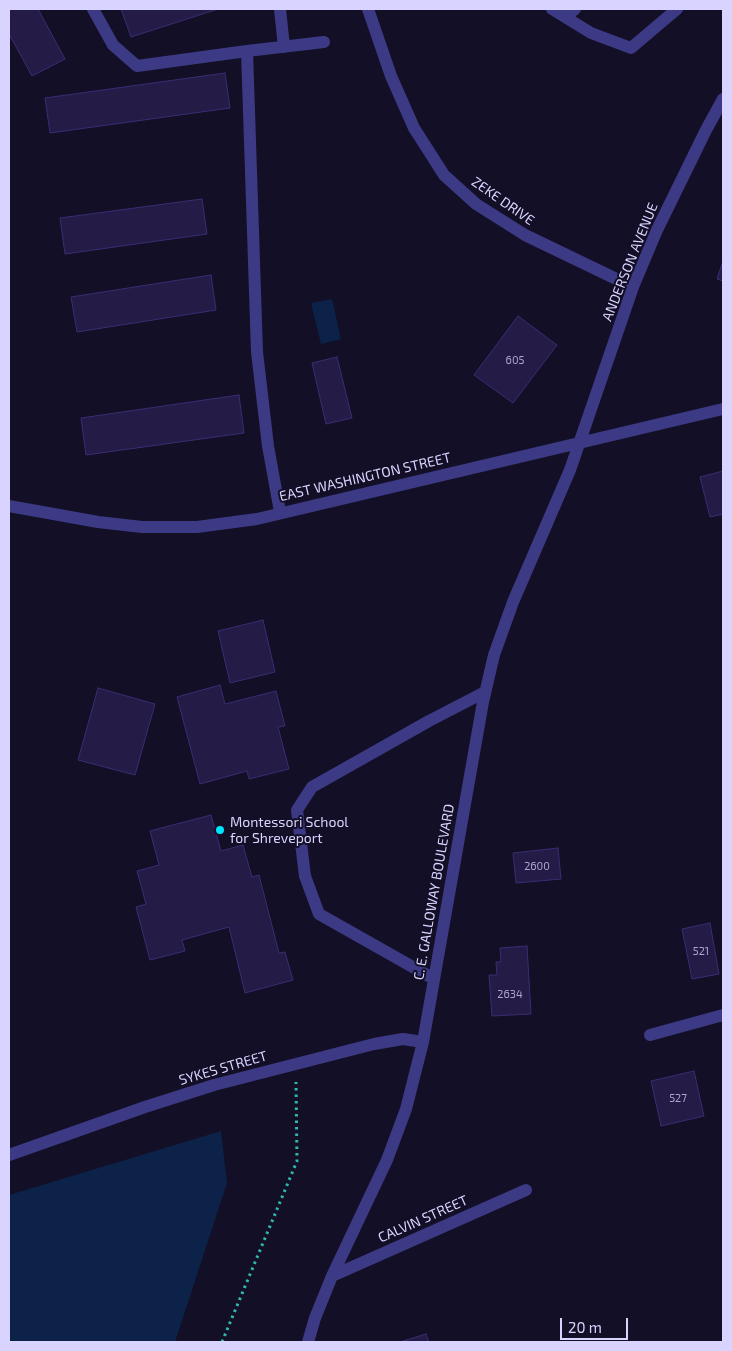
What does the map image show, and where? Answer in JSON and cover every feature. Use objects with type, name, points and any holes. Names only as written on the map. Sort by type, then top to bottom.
[{"type":"street","points":[[93,9],[112,45],[137,66],[324,42]]},
{"type":"street","points":[[280,9],[284,47]]},
{"type":"street","name":"ZEKE DRIVE","points":[[368,9],[391,76],[414,128],[444,175],[476,204],[525,235],[633,287]]},
{"type":"street","points":[[552,9],[570,13],[592,33],[631,48],[677,9]]},
{"type":"street","points":[[247,52],[256,352],[268,446],[280,512]]},
{"type":"street","name":"ANDERSON AVENUE","points":[[580,443],[633,287],[661,221],[723,100]]},
{"type":"street","name":"EAST WASHINGTON STREET","points":[[9,506],[98,522],[166,528],[257,519],[280,512],[723,409]]},
{"type":"street","name":"C. E. GALLOWAY BOULEVARD","points":[[308,1342],[315,1318],[332,1276],[393,1143],[406,1110],[423,1042],[485,692],[494,656],[513,602],[556,504],[580,443]]},
{"type":"street","points":[[434,979],[320,914],[305,876],[297,810],[312,787],[429,721],[485,692]]},
{"type":"street","points":[[650,1035],[723,1015]]},
{"type":"street","name":"SYKES STREET","points":[[9,1155],[214,1085],[384,1042],[403,1039],[423,1042]]},
{"type":"street","name":"CALVIN STREET","points":[[332,1276],[526,1190]]},
{"type":"path","points":[[222,1342],[297,1161],[296,1064]]},
{"type":"water","points":[[332,299],[341,339],[321,344],[311,303]]},
{"type":"water","points":[[221,1131],[227,1183],[175,1342],[9,1342],[9,1195]]},
{"type":"building","points":[[9,9],[38,9],[65,59],[32,76],[9,34]]},
{"type":"building","points":[[121,9],[218,9],[131,37]]},
{"type":"building","points":[[225,73],[230,108],[50,133],[45,98]]},
{"type":"building","points":[[202,199],[207,234],[65,254],[60,218]]},
{"type":"building","points":[[723,261],[723,281],[717,279]]},
{"type":"building","points":[[211,275],[216,310],[77,332],[71,297]]},
{"type":"building","points":[[518,316],[557,345],[513,403],[474,375]]},
{"type":"building","points":[[337,357],[352,418],[326,424],[312,363]]},
{"type":"building","points":[[239,395],[244,433],[86,455],[81,418]]},
{"type":"building","points":[[723,471],[723,514],[710,517],[700,477]]},
{"type":"building","points":[[263,620],[275,672],[230,683],[218,631]]},
{"type":"building","points":[[220,685],[225,704],[276,691],[285,726],[278,727],[289,769],[249,779],[247,771],[200,784],[177,697]]},
{"type":"building","points":[[98,688],[155,704],[135,775],[78,760]]},
{"type":"building","points":[[211,815],[221,851],[243,845],[252,877],[259,875],[279,953],[285,952],[293,980],[245,993],[229,927],[182,940],[185,951],[150,960],[136,907],[146,904],[137,871],[159,865],[150,831]]},
{"type":"building","points":[[558,848],[561,879],[516,883],[513,853]]},
{"type":"building","points":[[710,923],[719,974],[692,979],[682,929]]},
{"type":"building","points":[[527,946],[531,1014],[492,1016],[489,975],[497,975],[496,962],[501,962],[500,948]]},
{"type":"building","points":[[694,1071],[704,1116],[661,1126],[651,1081]]},
{"type":"building","points":[[426,1334],[429,1342],[400,1342]]},
{"type":"place","name":"Montessori School for Shreveport","points":[[220,830]]}]
